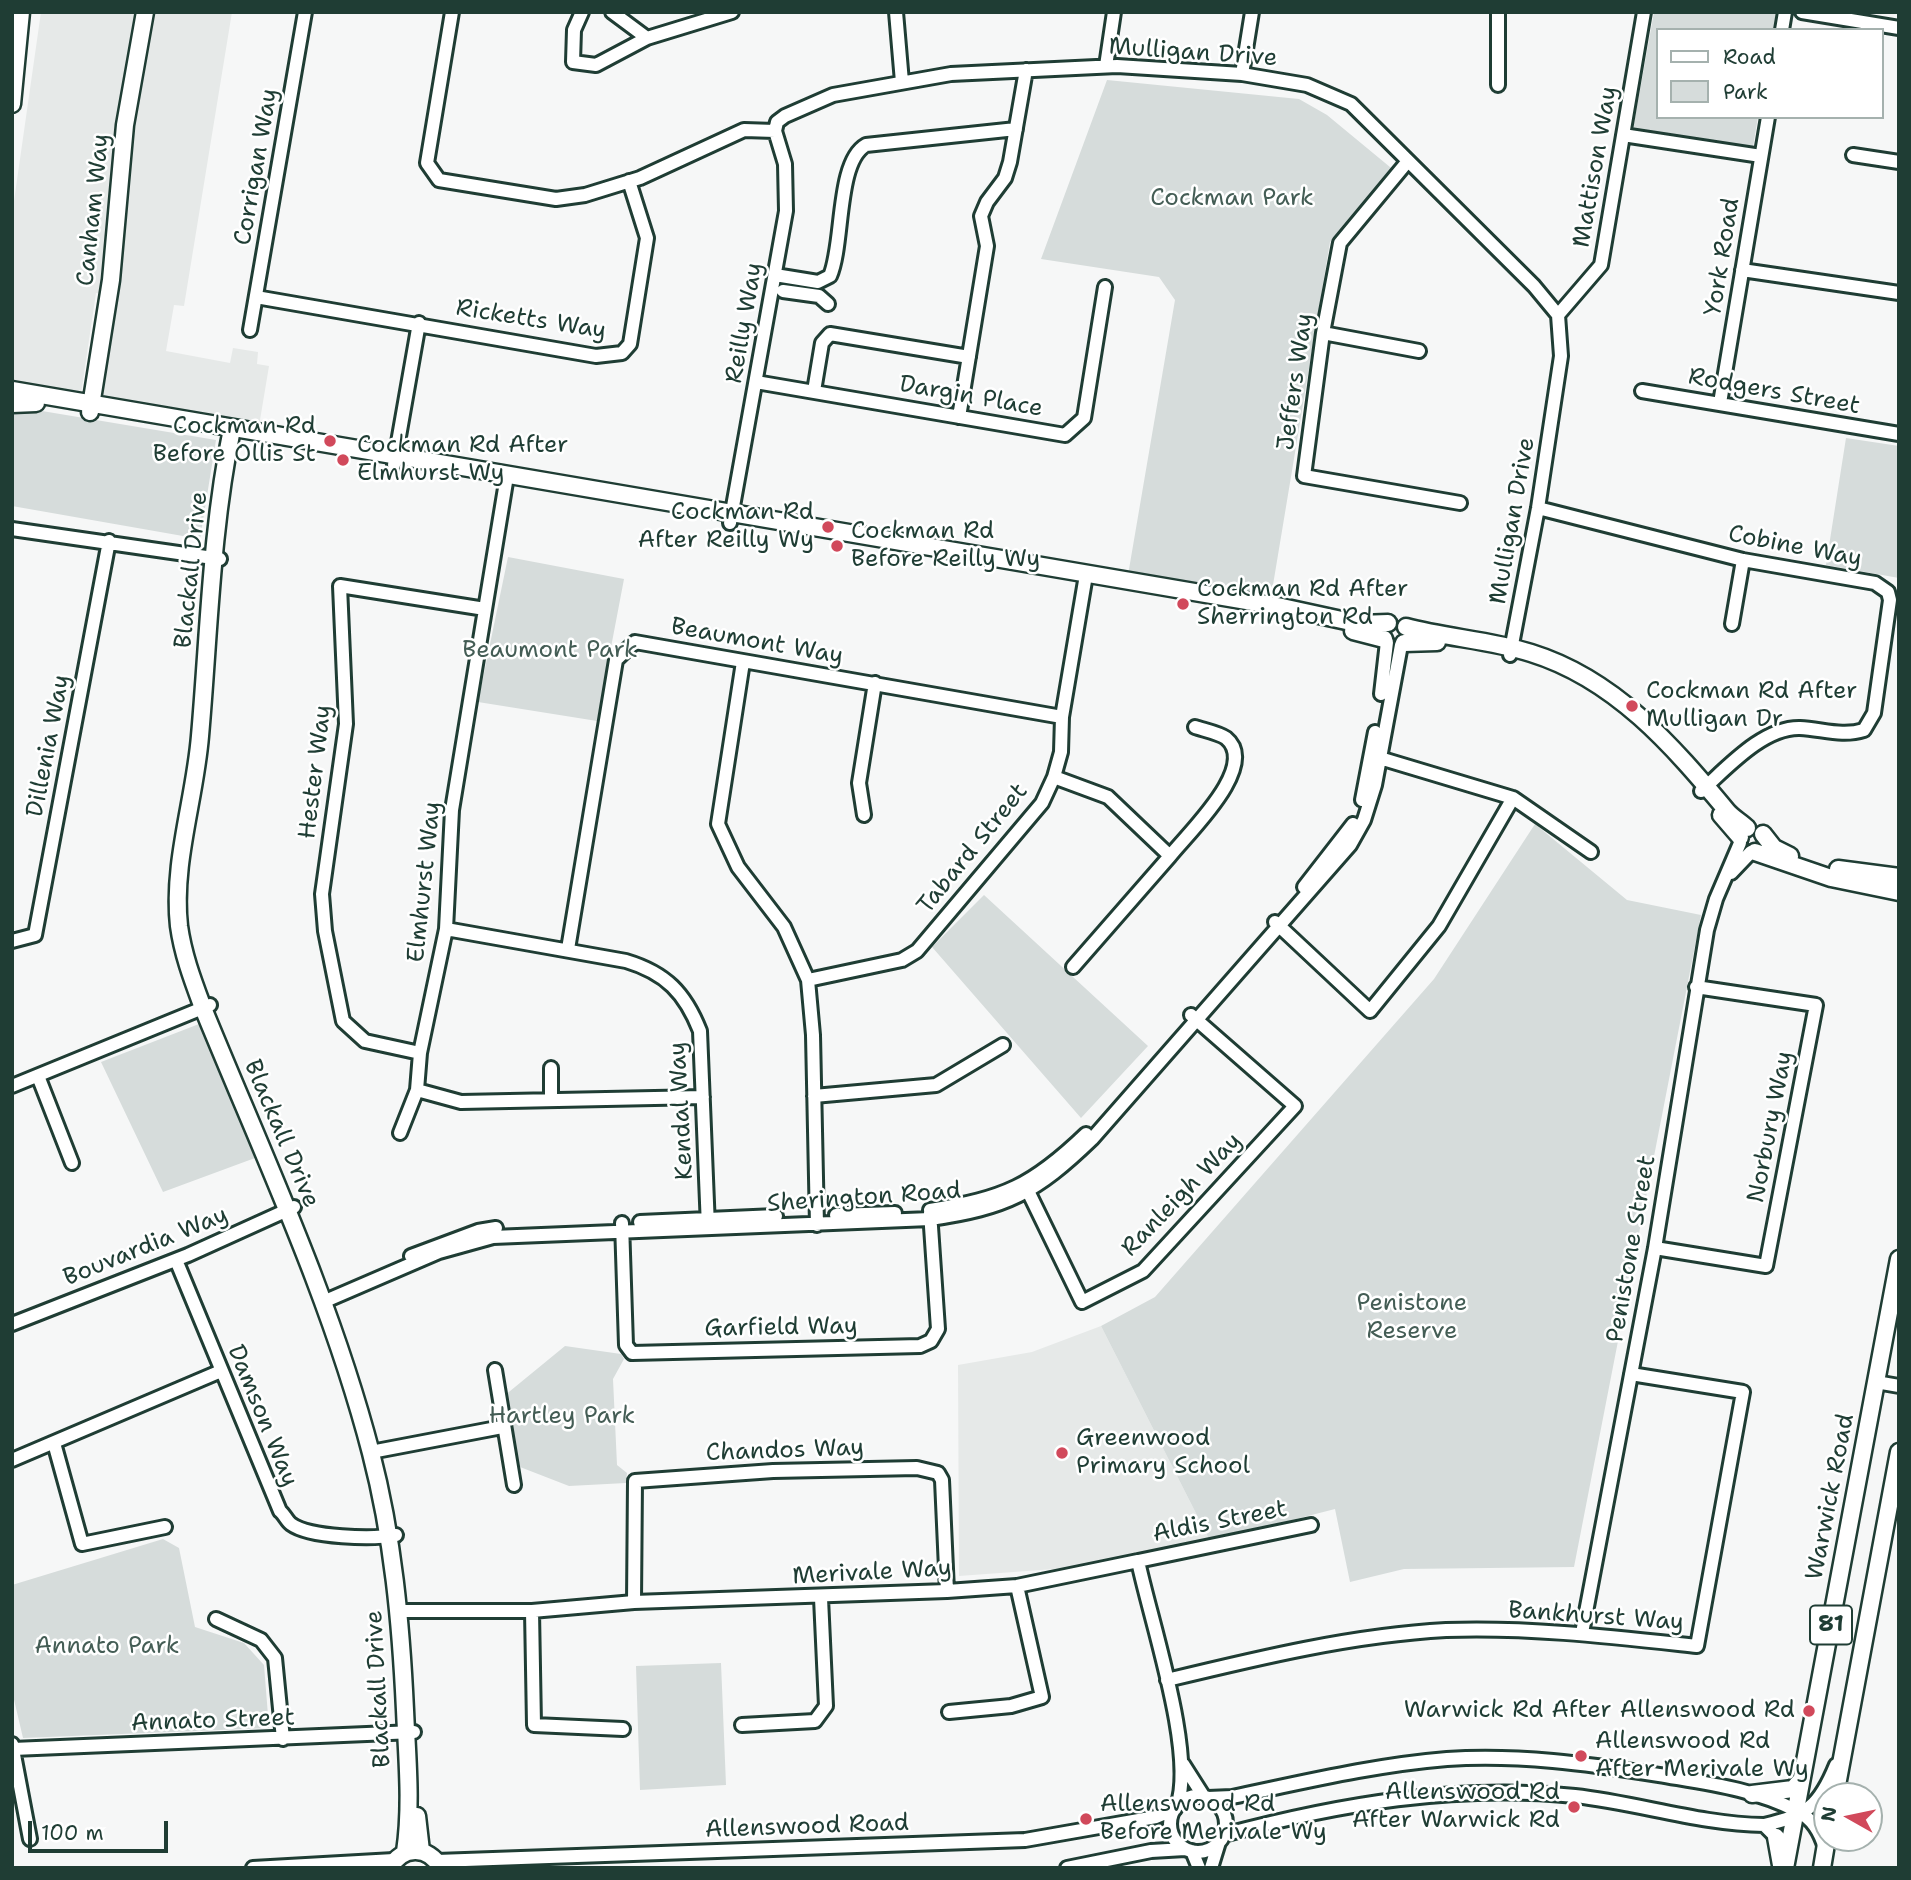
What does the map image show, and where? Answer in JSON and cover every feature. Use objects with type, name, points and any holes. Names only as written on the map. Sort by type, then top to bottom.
[{"type":"main road","points":[[12,104],[21,12]]},
{"type":"main road","name":"Canham Way","points":[[86,408],[117,125],[136,12]]},
{"type":"main road","name":"Canham Way","points":[[86,408],[111,280],[125,125],[145,12]]},
{"type":"main road","points":[[12,390],[86,408],[731,519],[1085,579],[1282,607],[1360,624],[1395,636],[1511,651],[1572,668],[1592,680],[1651,726],[1749,841],[1831,878],[1899,892]]},
{"type":"main road","points":[[12,401],[86,408]]},
{"type":"main road","name":"Blackall Drive","points":[[236,434],[217,559],[200,739],[178,888],[183,946],[325,1297],[375,1452],[392,1536],[402,1611],[410,1732],[409,1832],[402,1858]]},
{"type":"main road","points":[[1749,841],[1774,848],[1797,860],[1899,877]]},
{"type":"main road","name":"Warwick Road","points":[[1783,1868],[1798,1814],[1801,1780],[1899,1259]]},
{"type":"main road","name":"81","points":[[1838,1782],[1899,1452]]},
{"type":"main road","points":[[1752,1794],[1793,1789],[1801,1780]]},
{"type":"main road","points":[[1776,1837],[1783,1868]]},
{"type":"main road","points":[[402,1858],[439,1865]]},
{"type":"street","name":"Corrigan Way","points":[[250,330],[305,12]]},
{"type":"street","points":[[453,12],[427,163],[439,180],[556,199],[585,195],[629,181],[744,130],[775,131]]},
{"type":"street","points":[[582,12],[573,30],[573,62],[596,65],[647,38],[732,12]]},
{"type":"street","points":[[612,12],[647,38]]},
{"type":"street","points":[[895,12],[902,82]]},
{"type":"street","points":[[1106,66],[1114,12]]},
{"type":"street","points":[[1238,74],[1244,12]]},
{"type":"street","points":[[1238,74],[1252,12]]},
{"type":"street","points":[[1498,12],[1498,85]]},
{"type":"street","name":"Mattison Way","points":[[1559,315],[1601,265],[1644,12]]},
{"type":"street","points":[[1802,12],[1899,27]]},
{"type":"street","name":"Mulligan Drive","points":[[775,131],[777,122],[785,116],[832,95],[951,74],[1106,66],[1238,74],[1307,85],[1351,104],[1534,286],[1559,315],[1561,356],[1538,508],[1511,651]]},
{"type":"street","points":[[959,416],[986,246],[981,216],[987,202],[1005,178],[1026,70]]},
{"type":"street","name":"York Road","points":[[1720,403],[1768,119]]},
{"type":"street","points":[[775,275],[818,282],[830,276],[850,169],[859,149],[866,145],[1016,129]]},
{"type":"street","name":"Reilly Way","points":[[731,519],[788,190],[785,164],[775,131]]},
{"type":"street","points":[[1623,135],[1761,156]]},
{"type":"street","points":[[1853,155],[1899,162]]},
{"type":"street","name":"Jeffers Way","points":[[1408,161],[1340,243],[1304,476],[1460,503]]},
{"type":"street","name":"Ricketts Way","points":[[256,297],[419,323],[596,356],[622,353],[630,344],[647,238],[629,181]]},
{"type":"street","points":[[1742,270],[1899,293]]},
{"type":"street","name":"Dargin Place","points":[[756,382],[1065,435],[1084,418],[1105,287]]},
{"type":"street","points":[[783,290],[819,296],[828,304]]},
{"type":"street","points":[[395,460],[419,323]]},
{"type":"street","points":[[1324,333],[1419,351]]},
{"type":"street","points":[[814,391],[823,338],[830,334],[969,357]]},
{"type":"street","name":"Rodgers Street","points":[[1642,391],[1899,434]]},
{"type":"street","name":"Elmhurst Way","points":[[417,1090],[421,1053],[446,929],[452,810],[506,479]]},
{"type":"street","name":"Cobine Way","points":[[1538,508],[1743,560],[1875,583],[1888,592],[1890,600],[1874,713],[1864,730],[1850,735],[1816,729],[1782,730],[1760,741],[1704,788]]},
{"type":"street","points":[[12,529],[109,541],[217,559]]},
{"type":"street","name":"Dillenia Way","points":[[12,941],[35,935],[109,541]]},
{"type":"street","points":[[1732,624],[1743,560]]},
{"type":"street","name":"Tabard Street","points":[[808,980],[902,960],[918,951],[1041,803],[1054,777],[1061,752],[1062,717],[1085,579]]},
{"type":"street","name":"Hester Way","points":[[421,1053],[365,1041],[343,1021],[325,931],[322,894],[346,724],[340,586],[485,609]]},
{"type":"street","name":"Sherington Road","points":[[325,1297],[433,1245],[478,1231],[930,1215],[989,1209],[1027,1188],[1092,1139],[1194,1018],[1357,834],[1370,803],[1395,636]]},
{"type":"street","name":"Beaumont Way","points":[[568,949],[616,660],[635,642],[1062,717]]},
{"type":"street","points":[[743,662],[718,824],[738,867],[784,927],[808,980],[814,1096],[816,1220]]},
{"type":"street","points":[[864,815],[859,783],[875,683]]},
{"type":"street","points":[[1073,967],[1170,856],[1230,782],[1235,765],[1235,751],[1226,738],[1195,727]]},
{"type":"street","points":[[1376,757],[1513,798],[1591,852]]},
{"type":"street","points":[[1054,777],[1108,797],[1170,856]]},
{"type":"street","points":[[1277,925],[1370,1011],[1439,926],[1513,798]]},
{"type":"street","name":"Penistone Street","points":[[1582,1633],[1655,1248],[1696,987],[1716,899],[1749,841]]},
{"type":"street","name":"Kendal Way","points":[[446,929],[568,949],[641,965],[671,983],[689,1004],[700,1031],[708,1223]]},
{"type":"street","name":"Norbury Way","points":[[1655,1248],[1766,1266],[1816,1005],[1696,987]]},
{"type":"street","points":[[12,1086],[206,1006]]},
{"type":"street","name":"Ranleigh Way","points":[[1027,1188],[1082,1302],[1143,1271],[1295,1106],[1194,1018]]},
{"type":"street","points":[[814,1096],[936,1085],[1003,1045]]},
{"type":"street","points":[[551,1068],[551,1100]]},
{"type":"street","points":[[38,1076],[72,1163]]},
{"type":"street","points":[[400,1133],[417,1090],[461,1102],[703,1097]]},
{"type":"street","name":"Bouvardia Way","points":[[12,1324],[176,1260],[291,1208]]},
{"type":"street","name":"Garfield Way","points":[[622,1227],[626,1345],[632,1353],[920,1346],[931,1341],[937,1329],[930,1215]]},
{"type":"street","name":"Damson Way","points":[[176,1260],[274,1502],[292,1524],[336,1535],[392,1536]]},
{"type":"street","points":[[495,1370],[502,1427],[514,1485]]},
{"type":"street","points":[[12,1460],[221,1371]]},
{"type":"street","name":"Bankhurst Way","points":[[1167,1680],[1382,1636],[1448,1630],[1582,1633],[1697,1646],[1743,1392],[1631,1374]]},
{"type":"street","points":[[1876,1382],[1899,1386]]},
{"type":"street","points":[[375,1452],[502,1427]]},
{"type":"street","points":[[54,1443],[82,1544],[165,1527]]},
{"type":"street","name":"Chandos Way","points":[[634,1602],[635,1481],[774,1471],[917,1468],[938,1473],[942,1480],[947,1591]]},
{"type":"street","name":"Aldis Street","points":[[1138,1561],[1311,1525]]},
{"type":"street","points":[[1138,1561],[1167,1680],[1183,1764],[1182,1787],[1171,1831],[1199,1868]]},
{"type":"street","name":"Merivale Way","points":[[402,1611],[532,1611],[634,1602],[821,1598],[947,1591],[1017,1586],[1138,1561]]},
{"type":"street","points":[[949,1712],[1012,1706],[1042,1697],[1017,1586]]},
{"type":"street","points":[[742,1725],[815,1721],[826,1706],[821,1598]]},
{"type":"street","points":[[532,1611],[534,1725],[623,1729]]},
{"type":"street","points":[[216,1619],[261,1640],[275,1658],[283,1739]]},
{"type":"street","name":"Annato Street","points":[[13,1746],[283,1739],[410,1732]]},
{"type":"street","points":[[13,1746],[30,1839]]},
{"type":"street","points":[[1067,1868],[1151,1852],[1207,1850],[1222,1838],[1370,1802],[1435,1794],[1501,1792],[1575,1796],[1723,1822],[1764,1825],[1798,1814],[1823,1793],[1843,1752]]},
{"type":"street","points":[[1176,1808],[1191,1797],[1232,1797],[1373,1766],[1449,1759],[1520,1758],[1577,1762],[1752,1794],[1798,1814],[1813,1824]]},
{"type":"street","points":[[1183,1764],[1206,1798],[1223,1812],[1222,1838],[1211,1868]]},
{"type":"street","name":"Allenswood Road","points":[[439,1865],[1025,1840],[1156,1817],[1176,1808]]},
{"type":"street","points":[[1764,1825],[1776,1837]]},
{"type":"street","points":[[253,1868],[402,1858]]},
{"type":"shaded area","points":[[41,12],[232,12],[184,306],[174,305],[166,351],[230,363],[233,348],[258,352],[257,364],[269,366],[259,426],[108,398],[95,399],[113,294],[96,293],[81,394],[12,383],[12,215]]},
{"type":"shaded area","name":"Greenwood Primary School","points":[[1101,1326],[1210,1541],[1109,1565],[959,1576],[958,1365],[1032,1352]]},
{"type":"green space","points":[[1654,12],[1777,12],[1774,28],[1656,28],[1656,119],[1758,119],[1753,147],[1633,129]]},
{"type":"green space","name":"Cockman Park","points":[[1107,80],[1299,99],[1327,115],[1396,172],[1330,242],[1271,597],[1128,575],[1175,300],[1159,277],[1041,259]]},
{"type":"green space","points":[[12,406],[216,440],[200,539],[12,506]]},
{"type":"green space","points":[[1846,438],[1899,446],[1899,578],[1826,565]]},
{"type":"green space","name":"Beaumont Park","points":[[508,557],[624,579],[597,721],[478,702]]},
{"type":"green space","name":"Penistone Reserve","points":[[1535,824],[1627,900],[1701,915],[1574,1567],[1404,1569],[1350,1582],[1335,1509],[1210,1541],[1101,1326],[1155,1297],[1434,979]]},
{"type":"green space","points":[[984,895],[1148,1046],[1081,1118],[932,947]]},
{"type":"green space","points":[[199,1024],[255,1158],[163,1192],[101,1062]]},
{"type":"green space","name":"Hartley Park","points":[[565,1346],[621,1354],[624,1359],[613,1379],[617,1465],[627,1473],[626,1483],[569,1486],[520,1467],[504,1396]]},
{"type":"green space","name":"Annato Park","points":[[163,1539],[179,1548],[195,1627],[244,1643],[264,1665],[269,1728],[23,1738],[12,1691],[12,1585]]},
{"type":"green space","points":[[721,1663],[726,1785],[640,1790],[636,1666]]},
{"type":"place","name":"Cockman Rd Before Ollis St","points":[[330,441]]},
{"type":"place","name":"Cockman Rd After Elmhurst Wy","points":[[343,460]]},
{"type":"place","name":"Cockman Rd After Reilly Wy","points":[[828,527]]},
{"type":"place","name":"Cockman Rd Before Reilly Wy","points":[[837,546]]},
{"type":"place","name":"Cockman Rd After Sherrington Rd","points":[[1183,604]]},
{"type":"place","name":"Cockman Rd After Mulligan Dr","points":[[1632,706]]},
{"type":"place","name":"Greenwood Primary School","points":[[1062,1453]]},
{"type":"place","name":"Warwick Rd After Allenswood Rd","points":[[1809,1711]]},
{"type":"place","name":"Allenswood Rd After Merivale Wy","points":[[1581,1756]]},
{"type":"place","name":"Allenswood Rd After Warwick Rd","points":[[1574,1807]]},
{"type":"place","name":"Allenswood Rd Before Merivale Wy","points":[[1086,1819]]}]
